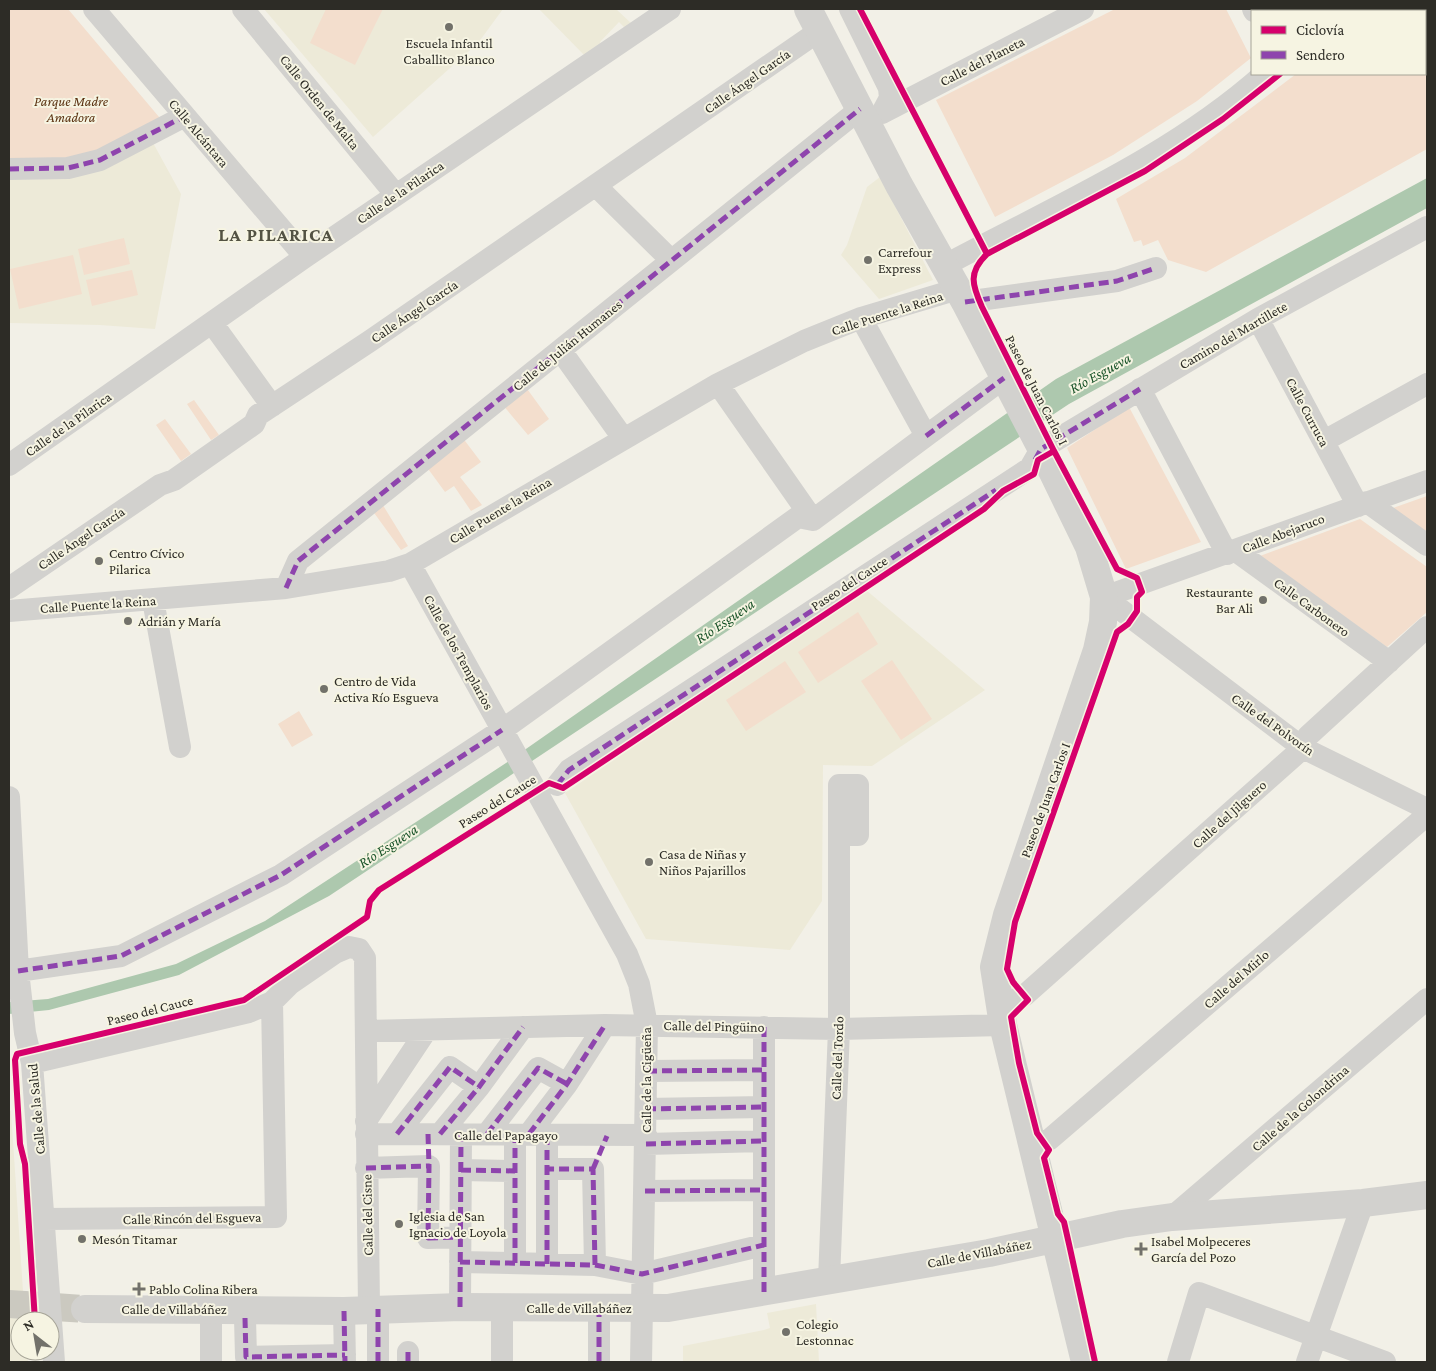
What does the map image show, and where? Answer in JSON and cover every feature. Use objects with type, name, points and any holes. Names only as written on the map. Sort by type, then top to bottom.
[{"type":"main road","name":"Paseo de Juan Carlos I","points":[[818,16],[871,111],[943,228],[962,296]]},
{"type":"main road","name":"Paseo de Juan Carlos I","points":[[871,111],[899,185],[962,296],[1039,444],[1089,547],[1104,597],[1103,622],[1097,650],[1007,915],[994,967],[1001,1016],[1084,1362]]},
{"type":"main road","name":"Calle de Villabáñez","points":[[85,1309],[668,1308],[989,1253],[1122,1224],[1172,1217],[1363,1203],[1427,1195]]},
{"type":"street","name":"Calle Alcántara","points":[[94,9],[305,258]]},
{"type":"street","name":"Calle Orden de Malta","points":[[243,9],[396,195]]},
{"type":"street","name":"Calle de la Pilarica","points":[[9,465],[396,195],[670,9]]},
{"type":"street","points":[[850,9],[890,88],[890,98],[871,111]]},
{"type":"street","name":"Calle del Planeta","points":[[871,111],[1083,9]]},
{"type":"street","name":"Calle Ángel García","points":[[9,588],[160,485],[174,480],[254,424],[258,415],[370,341],[596,186],[818,16]]},
{"type":"street","points":[[953,261],[1161,151],[1240,95],[1263,75]]},
{"type":"street","name":"Calle de Julián Humanes","points":[[286,588],[298,561],[671,260],[871,111]]},
{"type":"street","points":[[9,170],[68,168],[100,160],[185,116]]},
{"type":"street","points":[[596,186],[671,260]]},
{"type":"street","name":"Camino del Martillete","points":[[1039,444],[1140,389],[1258,319],[1427,227]]},
{"type":"street","name":"Calle Puente la Reina","points":[[9,611],[286,588],[362,577],[389,571],[410,564],[718,384],[804,341],[861,318],[962,296],[1117,281],[1156,268]]},
{"type":"street","points":[[861,318],[926,436]]},
{"type":"street","name":"Calle Curruca","points":[[1258,319],[1324,441],[1362,504],[1427,545]]},
{"type":"street","points":[[212,323],[272,406]]},
{"type":"street","points":[[560,351],[623,438]]},
{"type":"street","points":[[18,971],[121,956],[281,875],[505,736],[798,517],[813,520],[1004,378]]},
{"type":"street","points":[[718,384],[813,520]]},
{"type":"street","points":[[1324,441],[1427,384]]},
{"type":"street","name":"Calle Carbonero","points":[[1140,389],[1232,552],[1389,662]]},
{"type":"street","name":"Paseo del Cauce","points":[[557,785],[569,770],[1030,468],[1039,444]]},
{"type":"street","name":"Calle Abejaruco","points":[[1104,597],[1427,481]]},
{"type":"street","name":"Calle de los Templarios","points":[[410,564],[505,736]]},
{"type":"street","name":"Calle del Polvorín","points":[[1104,597],[1303,748],[1427,809]]},
{"type":"street","points":[[153,600],[180,747]]},
{"type":"street","name":"Calle del Jilguero","points":[[1001,1016],[1303,748],[1308,736],[1427,627]]},
{"type":"street","name":"Calle de la Cigüeña","points":[[505,736],[627,954],[639,984],[647,1025],[641,1362]]},
{"type":"street","name":"Calle de la Salud","points":[[9,797],[18,971],[25,1033],[32,1063],[54,1362]]},
{"type":"street","name":"Calle del Mirlo","points":[[1033,1148],[1050,1139],[1427,815]]},
{"type":"street","name":"Calle del Tordo","points":[[829,1280],[839,1029],[839,836]]},
{"type":"street","name":"Paseo del Cauce","points":[[32,1063],[249,1012],[272,1002],[290,984],[336,953],[350,946],[359,948]]},
{"type":"street","name":"Calle del Cisne","points":[[359,948],[365,958],[366,1168],[364,1310]]},
{"type":"street","name":"Calle de la Golondrina","points":[[1172,1217],[1427,999]]},
{"type":"street","name":"Calle Rincón del Esgueva","points":[[44,1219],[276,1217],[272,1002]]},
{"type":"street","name":"Calle del Pingüino","points":[[366,1031],[426,1031],[605,1025],[839,1029],[1001,1016]]},
{"type":"street","points":[[515,1263],[515,1171],[530,1135],[567,1084],[605,1025]]},
{"type":"street","points":[[461,1237],[428,1238],[429,1166],[443,1134],[523,1027]]},
{"type":"street","points":[[764,1027],[764,1292]]},
{"type":"street","points":[[366,1127],[426,1031]]},
{"type":"street","points":[[397,1134],[450,1066],[479,1087]]},
{"type":"street","points":[[487,1134],[538,1068],[567,1084]]},
{"type":"street","points":[[647,1071],[764,1070]]},
{"type":"street","points":[[646,1109],[764,1107]]},
{"type":"street","name":"Calle del Papagayo","points":[[366,1127],[397,1134],[607,1136],[646,1139],[764,1141]]},
{"type":"street","points":[[443,1134],[461,1170],[460,1307]]},
{"type":"street","points":[[530,1135],[547,1169],[547,1264]]},
{"type":"street","points":[[595,1266],[593,1169],[607,1136]]},
{"type":"street","points":[[366,1168],[429,1166]]},
{"type":"street","points":[[547,1169],[593,1169]]},
{"type":"street","points":[[461,1170],[515,1171]]},
{"type":"street","points":[[644,1191],[764,1190]]},
{"type":"street","points":[[1307,1362],[1363,1203]]},
{"type":"street","points":[[460,1262],[595,1266],[642,1274],[764,1245]]},
{"type":"street","points":[[1178,1362],[1199,1293],[1385,1362]]},
{"type":"street","points":[[502,1308],[502,1362]]},
{"type":"street","points":[[599,1308],[599,1362]]},
{"type":"street","points":[[246,1318],[246,1357],[345,1359],[364,1310]]},
{"type":"street","points":[[364,1310],[378,1362]]},
{"type":"street","points":[[211,1320],[211,1362]]},
{"type":"shaded area","points":[[264,9],[503,9],[478,43],[373,137]]},
{"type":"shaded area","points":[[539,9],[616,9],[632,24],[625,28],[619,22],[600,42],[601,44],[586,57]]},
{"type":"shaded area","points":[[152,141],[181,194],[155,329],[100,325],[10,323],[9,179]]},
{"type":"shaded area","points":[[880,177],[933,280],[879,299],[841,255],[847,245],[867,187]]},
{"type":"shaded area","points":[[866,590],[985,690],[872,766],[823,765],[822,901],[790,950],[646,939],[565,793]]},
{"type":"shaded area","points":[[9,1110],[11,1111],[24,1311],[10,1311],[10,1361],[28,1362],[9,1362]]},
{"type":"shaded area","name":"Colegio Lestonnac","points":[[816,1304],[819,1362],[683,1362],[683,1346],[764,1330],[770,1328],[767,1313]]},
{"type":"green space","name":"Parque Madre Amadora","points":[[9,9],[68,9],[170,130],[9,179]]},
{"type":"green space","points":[[326,9],[383,9],[355,65],[310,43]]},
{"type":"green space","points":[[1115,9],[1226,9],[1251,58],[1197,101],[1113,155],[995,217],[936,100]]},
{"type":"green space","points":[[1427,19],[1427,149],[1206,272],[1168,260],[1158,240],[1143,246],[1141,240],[1134,242],[1116,199],[1185,158],[1295,75],[1426,75]]},
{"type":"green space","points":[[124,238],[130,264],[84,275],[78,249]]},
{"type":"green space","points":[[73,255],[82,294],[19,309],[10,269]]},
{"type":"green space","points":[[132,270],[138,295],[92,306],[86,280]]},
{"type":"green space","points":[[525,386],[549,419],[528,435],[502,404]]},
{"type":"green space","points":[[194,400],[219,435],[211,440],[187,404]]},
{"type":"green space","points":[[1129,407],[1201,542],[1126,569],[1067,448]]},
{"type":"green space","points":[[165,419],[191,454],[181,461],[156,425]]},
{"type":"green space","points":[[462,437],[481,462],[460,477],[482,505],[471,511],[454,486],[445,492],[426,466]]},
{"type":"green space","points":[[1427,496],[1427,532],[1393,508]]},
{"type":"green space","points":[[381,502],[408,546],[401,550],[372,510]]},
{"type":"green space","points":[[1360,519],[1427,567],[1427,612],[1387,647],[1260,556]]},
{"type":"green space","points":[[858,612],[878,644],[818,683],[798,652]]},
{"type":"green space","points":[[892,660],[932,719],[901,740],[861,681]]},
{"type":"green space","points":[[785,661],[806,692],[746,731],[726,700]]},
{"type":"green space","points":[[299,711],[313,735],[292,747],[278,724]]},
{"type":"water","name":"Río Esgueva","points":[[1427,178],[1427,208],[1069,404],[329,896],[179,975],[49,1010],[9,1014],[9,1002],[48,999],[176,964],[265,921],[506,763],[1056,379]]},
{"type":"tunnel","points":[[9,1304],[85,1309]]},
{"type":"marked path","points":[[286,588],[298,561],[860,109]]},
{"type":"marked path","points":[[9,169],[68,168],[100,160],[185,116]]},
{"type":"marked path","points":[[965,302],[1117,281],[1156,268]]},
{"type":"marked path","points":[[926,436],[1004,378]]},
{"type":"marked path","points":[[1035,460],[1041,449],[1140,389]]},
{"type":"marked path","points":[[557,785],[569,770],[996,490]]},
{"type":"marked path","points":[[18,971],[121,956],[281,875],[502,730]]},
{"type":"marked path","points":[[529,1134],[567,1084],[605,1025]]},
{"type":"marked path","points":[[440,1134],[479,1087],[523,1027]]},
{"type":"marked path","points":[[764,1027],[764,1292]]},
{"type":"marked path","points":[[397,1134],[450,1067],[479,1087]]},
{"type":"marked path","points":[[487,1134],[538,1068],[567,1084]]},
{"type":"marked path","points":[[647,1071],[764,1070]]},
{"type":"marked path","points":[[646,1109],[764,1107]]},
{"type":"marked path","points":[[428,1134],[429,1166]]},
{"type":"marked path","points":[[460,1307],[461,1134]]},
{"type":"marked path","points":[[515,1135],[515,1263]]},
{"type":"marked path","points":[[547,1135],[547,1264]]},
{"type":"marked path","points":[[593,1169],[607,1136]]},
{"type":"marked path","points":[[646,1144],[764,1141]]},
{"type":"marked path","points":[[366,1168],[429,1166],[428,1238],[461,1237]]},
{"type":"marked path","points":[[460,1262],[595,1265],[593,1169],[547,1169]]},
{"type":"marked path","points":[[461,1170],[515,1171]]},
{"type":"marked path","points":[[645,1191],[764,1190]]},
{"type":"marked path","points":[[595,1265],[642,1274],[764,1245]]},
{"type":"marked path","points":[[599,1308],[599,1362]]},
{"type":"marked path","points":[[378,1309],[378,1362]]},
{"type":"marked path","points":[[344,1311],[345,1362]]},
{"type":"marked path","points":[[245,1318],[246,1357],[345,1355]]},
{"type":"marked path","points":[[408,1352],[408,1362]]},
{"type":"cycle path","points":[[860,9],[987,254]]},
{"type":"cycle path","points":[[1095,1362],[1064,1222],[1058,1214],[1044,1158],[1049,1150],[1037,1133],[1019,1063],[1011,1017],[1028,1000],[1013,982],[1007,969],[1015,922],[1117,632],[1128,624],[1137,611],[1137,597],[1142,592],[1137,578],[1117,569],[1054,451],[982,307],[974,285],[974,273],[987,254],[1145,171],[1223,119],[1279,75]]},
{"type":"cycle path","points":[[34,1311],[25,1164],[20,1144],[15,1060],[17,1054],[244,1000],[367,917],[370,901],[379,890],[549,783],[563,788],[984,509],[1003,491],[1034,474],[1038,460],[1054,451]]},
{"type":"place","name":"Escuela Infantil Caballito Blanco","points":[[449,27]]},
{"type":"place","name":"Carrefour Express","points":[[868,260]]},
{"type":"place","name":"Centro Cívico Pilarica","points":[[99,561]]},
{"type":"place","name":"Restaurante Bar Ali","points":[[1263,600]]},
{"type":"place","name":"Adrián y María","points":[[128,621]]},
{"type":"place","name":"Centro de Vida Activa Río Esgueva","points":[[324,689]]},
{"type":"place","name":"Casa de Niñas y Niños Pajarillos","points":[[649,862]]},
{"type":"place","name":"Iglesia de San Ignacio de Loyola","points":[[399,1224]]},
{"type":"place","name":"Mesón Titamar","points":[[82,1239]]},
{"type":"place","name":"Isabel Molpeceres García del Pozo","points":[[1141,1249]]},
{"type":"place","name":"Pablo Colina Ribera","points":[[139,1289]]},
{"type":"place","name":"Colegio Lestonnac","points":[[786,1332]]},
{"type":"district","name":"LA PILARICA","points":[[276,234]]}]
